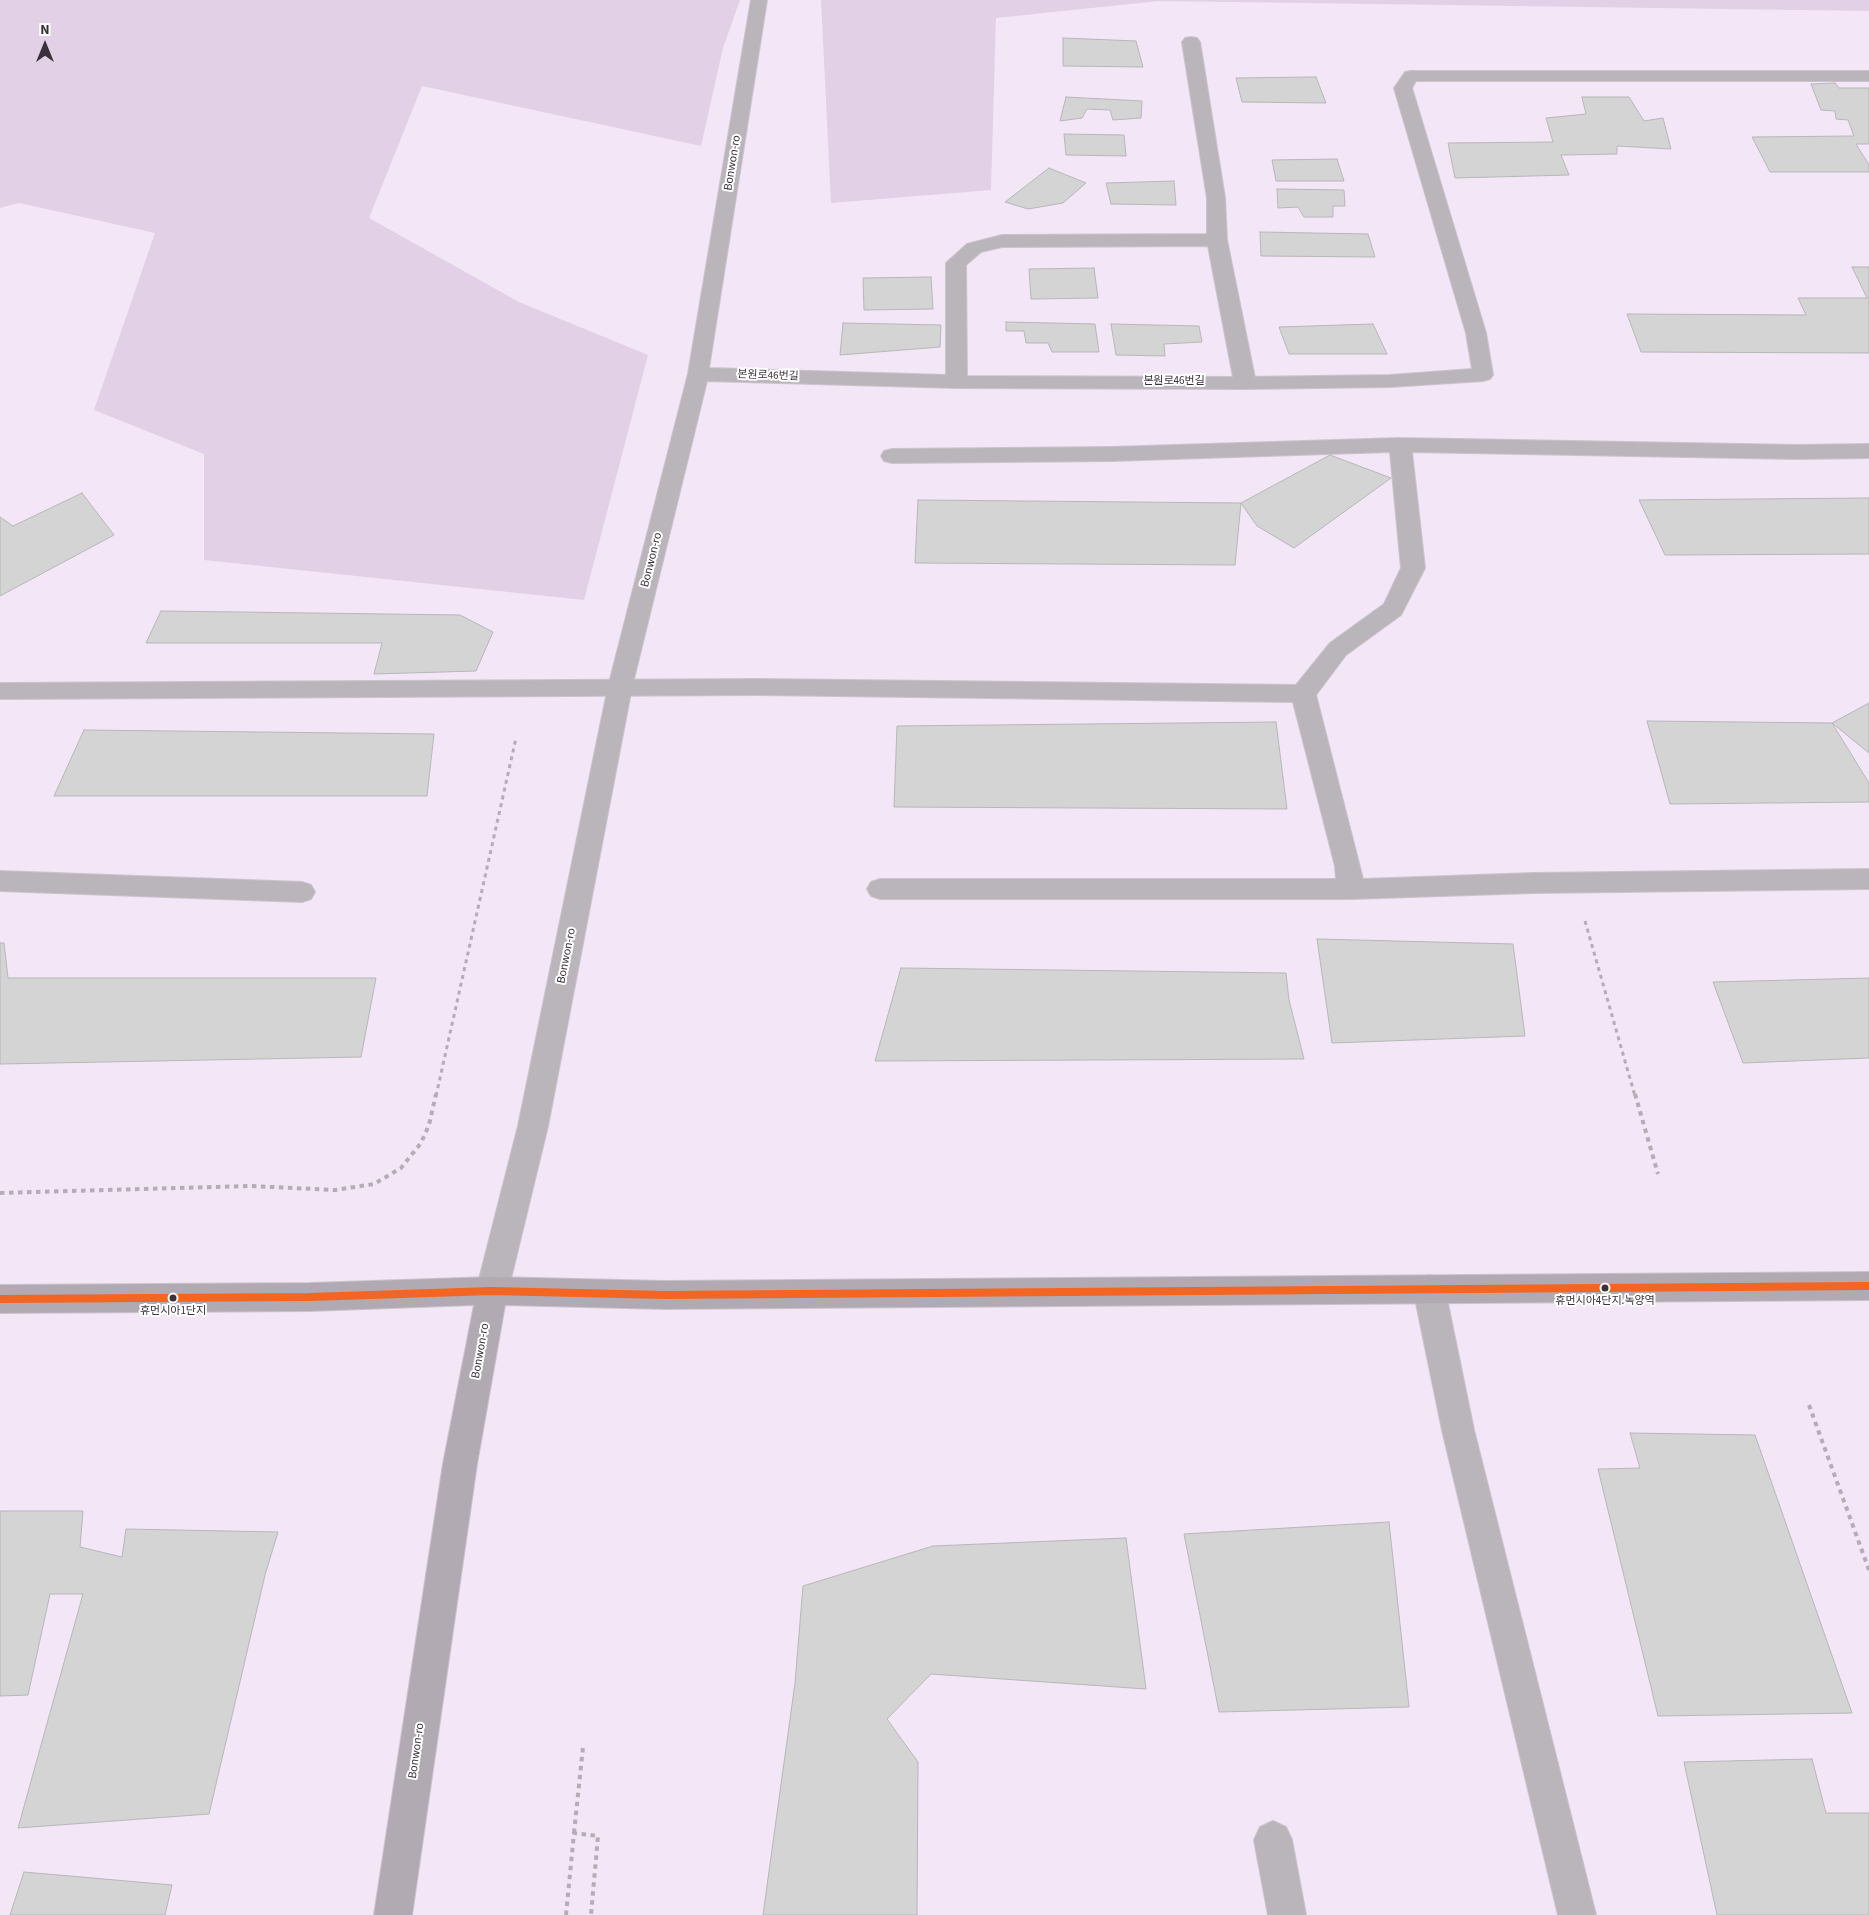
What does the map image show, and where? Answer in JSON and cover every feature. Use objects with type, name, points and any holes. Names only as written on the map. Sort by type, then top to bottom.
[{"type":"street","name":"Bonwon-ro","points":[[393,1915],[460,1464],[492,1291],[534,1126],[620,688],[698,374],[759,0]]},
{"type":"street","points":[[1190,42],[1216,198],[1217,240],[1245,383]]},
{"type":"street","name":"본원로46번길","points":[[698,374],[957,382],[1245,383],[1390,381],[1483,375],[1476,333],[1403,88],[1411,76],[1869,76]]},
{"type":"street","points":[[957,382],[956,264],[974,248],[1002,241],[1217,240]]},
{"type":"street","points":[[1303,694],[1338,649],[1393,609],[1413,568],[1400,445]]},
{"type":"street","points":[[892,456],[1111,454],[1400,445],[1797,452],[1869,451]]},
{"type":"street","points":[[0,691],[620,688],[1303,694]]},
{"type":"street","points":[[1303,694],[1348,866],[1351,889]]},
{"type":"street","points":[[880,889],[1351,889],[1574,882],[1869,879]]},
{"type":"street","points":[[0,881],[302,892]]},
{"type":"street","points":[[0,1299],[310,1297],[492,1291],[664,1295],[1869,1286]]},
{"type":"street","points":[[1429,1290],[1458,1430],[1577,1915]]},
{"type":"street","points":[[1273,1840],[1287,1915]]},
{"type":"path","points":[[0,1193],[251,1186],[335,1190],[374,1184],[401,1168],[421,1144],[429,1125],[516,738]]},
{"type":"path","points":[[1574,882],[1658,1174]]},
{"type":"path","points":[[1809,1405],[1869,1570]]},
{"type":"path","points":[[566,1915],[583,1747]]},
{"type":"path","points":[[574,1834],[598,1836],[591,1915]]},
{"type":"shaded area","points":[[0,0],[740,0],[723,48],[701,146],[422,86],[369,218],[519,302],[648,355],[584,600],[204,560],[204,454],[94,410],[155,233],[19,203],[0,208]]},
{"type":"shaded area","points":[[821,0],[1869,0],[1869,11],[1159,1],[996,18],[991,190],[831,203]]},
{"type":"building","points":[[1063,38],[1136,41],[1143,67],[1063,66]]},
{"type":"building","points":[[1316,77],[1326,103],[1242,102],[1236,78]]},
{"type":"building","points":[[1835,83],[1839,88],[1869,88],[1869,144],[1856,144],[1869,165],[1869,172],[1770,172],[1752,137],[1854,136],[1848,120],[1836,119],[1835,111],[1821,110],[1811,84]]},
{"type":"building","points":[[1066,97],[1142,101],[1141,118],[1113,120],[1110,110],[1087,109],[1082,118],[1060,121]]},
{"type":"building","points":[[1582,97],[1629,97],[1644,121],[1663,118],[1671,149],[1617,146],[1617,154],[1561,155],[1569,175],[1455,178],[1448,143],[1553,142],[1546,118],[1586,114]]},
{"type":"building","points":[[1064,134],[1124,135],[1126,156],[1066,155]]},
{"type":"building","points":[[1337,159],[1344,181],[1276,181],[1272,160]]},
{"type":"building","points":[[1049,168],[1086,183],[1063,203],[1028,209],[1005,202]]},
{"type":"building","points":[[1174,181],[1176,205],[1111,204],[1106,183]]},
{"type":"building","points":[[1277,189],[1344,190],[1345,206],[1333,206],[1333,217],[1304,217],[1298,207],[1278,208]]},
{"type":"building","points":[[1260,232],[1368,234],[1375,257],[1261,256]]},
{"type":"building","points":[[1852,267],[1869,267],[1869,353],[1641,352],[1627,314],[1806,315],[1798,298],[1867,298]]},
{"type":"building","points":[[1094,268],[1098,298],[1031,299],[1029,269]]},
{"type":"building","points":[[931,277],[933,309],[864,310],[863,278]]},
{"type":"building","points":[[1006,322],[1095,324],[1099,352],[1052,352],[1048,343],[1026,343],[1024,331],[1006,331]]},
{"type":"building","points":[[843,323],[941,325],[940,347],[840,355]]},
{"type":"building","points":[[1111,324],[1199,326],[1202,342],[1164,344],[1165,356],[1116,355]]},
{"type":"building","points":[[1373,324],[1387,354],[1289,354],[1279,327]]},
{"type":"building","points":[[1330,455],[1391,478],[1294,548],[1257,526],[1241,503]]},
{"type":"building","points":[[82,493],[114,535],[0,596],[0,517],[13,526]]},
{"type":"building","points":[[1869,498],[1869,554],[1665,555],[1639,500]]},
{"type":"building","points":[[918,500],[1241,503],[1235,565],[915,563]]},
{"type":"building","points":[[161,611],[460,615],[493,632],[476,671],[374,674],[382,643],[146,643]]},
{"type":"building","points":[[1869,703],[1869,753],[1832,723]]},
{"type":"building","points":[[1647,721],[1832,723],[1869,783],[1869,802],[1670,804]]},
{"type":"building","points":[[1276,722],[1287,809],[894,807],[897,726]]},
{"type":"building","points":[[84,730],[434,734],[427,796],[54,796]]},
{"type":"building","points":[[1317,939],[1513,944],[1525,1036],[1332,1043]]},
{"type":"building","points":[[0,943],[4,943],[8,978],[376,978],[361,1057],[0,1064]]},
{"type":"building","points":[[901,968],[1286,973],[1289,1000],[1304,1059],[875,1061]]},
{"type":"building","points":[[1869,978],[1869,1058],[1743,1063],[1713,982]]},
{"type":"building","points":[[1630,1433],[1755,1435],[1852,1713],[1658,1716],[1598,1469],[1640,1468]]},
{"type":"building","points":[[0,1511],[83,1511],[80,1547],[122,1557],[126,1529],[278,1532],[265,1575],[209,1814],[18,1828],[83,1594],[50,1594],[28,1695],[0,1696]]},
{"type":"building","points":[[1389,1522],[1409,1707],[1219,1712],[1184,1534]]},
{"type":"building","points":[[1126,1538],[1146,1689],[931,1674],[887,1719],[918,1762],[917,1915],[763,1915],[795,1683],[803,1586],[933,1546]]},
{"type":"building","points":[[1812,1759],[1826,1813],[1869,1813],[1869,1915],[1717,1915],[1684,1762]]},
{"type":"building","points":[[24,1872],[172,1885],[165,1915],[10,1915]]},
{"type":"transit line","points":[[0,1299],[310,1297],[492,1291],[664,1295],[1869,1286]]},
{"type":"place","name":"휴먼시아4단지.녹양역","points":[[1605,1288]]},
{"type":"place","name":"휴먼시아1단지","points":[[173,1298]]}]
